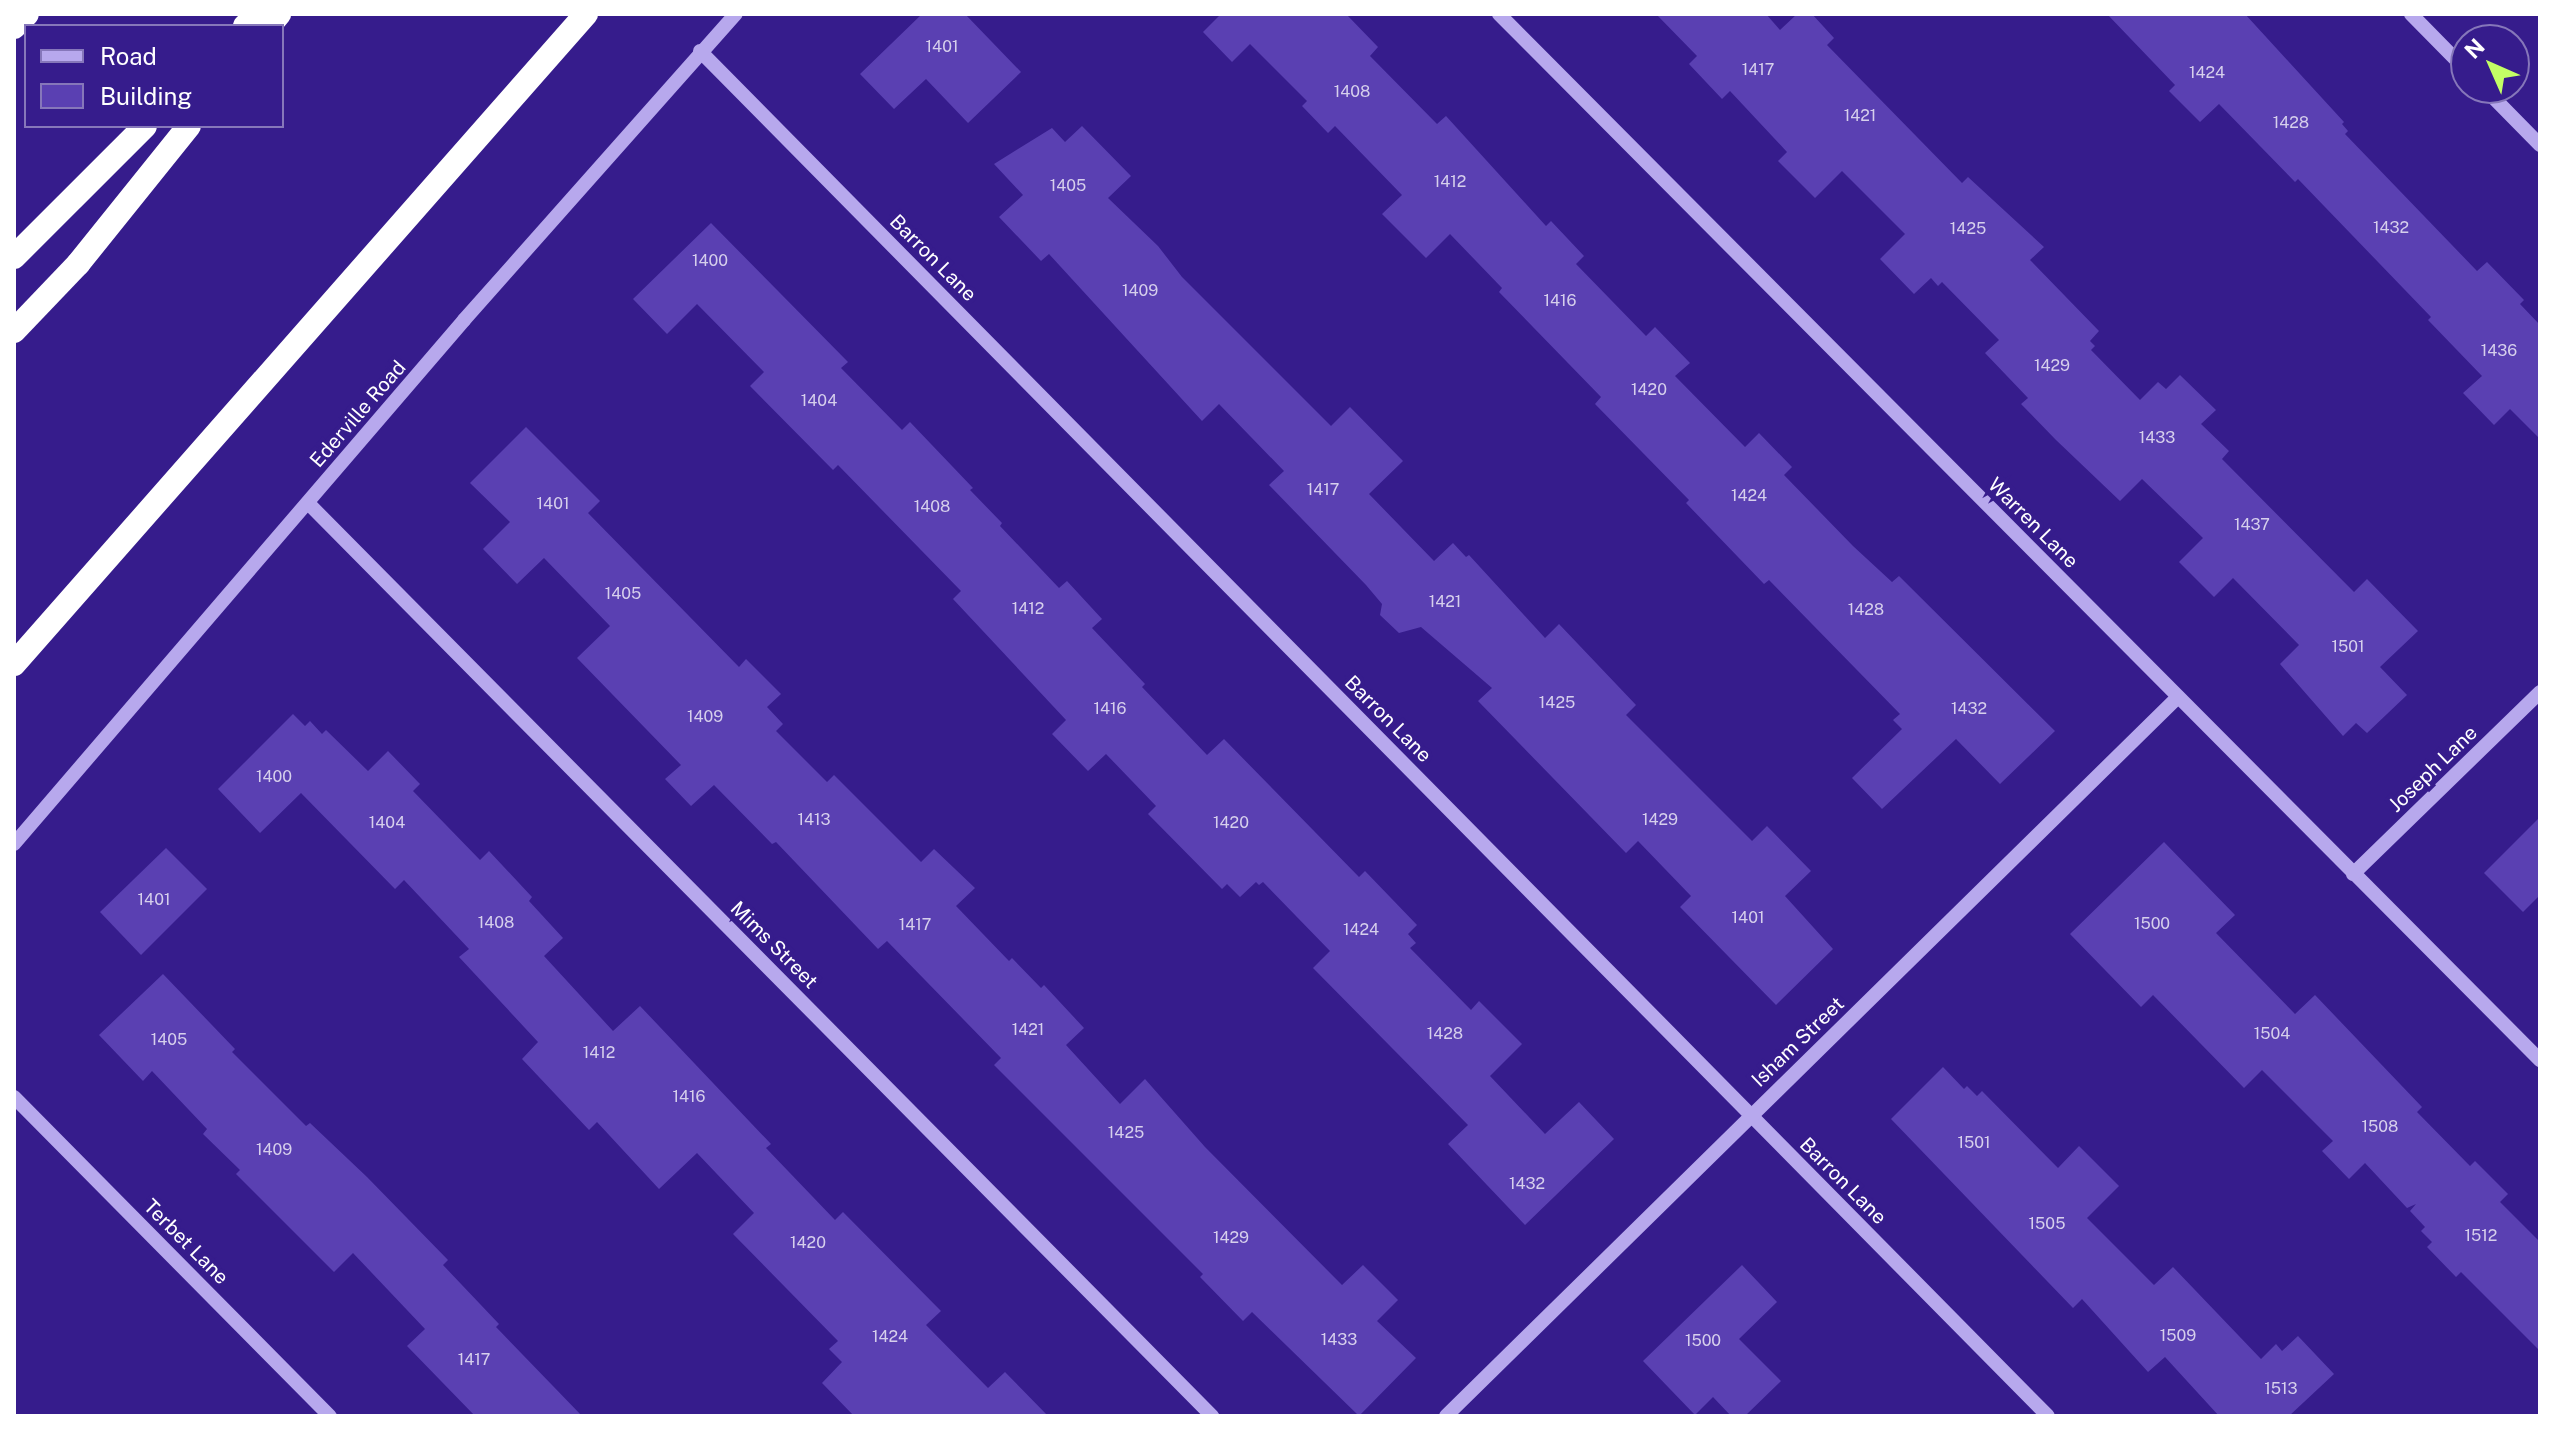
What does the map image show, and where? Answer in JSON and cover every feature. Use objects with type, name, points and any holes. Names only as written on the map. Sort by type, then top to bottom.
[{"type":"highway","points":[[14,27],[27,14]]},
{"type":"highway","points":[[14,664],[586,14]]},
{"type":"highway","points":[[14,257],[143,128]]},
{"type":"highway","points":[[14,331],[78,264],[187,128]]},
{"type":"street","name":"Ederville Road","points":[[14,844],[700,51],[736,14]]},
{"type":"street","name":"Warren Lane","points":[[1499,14],[2540,1060]]},
{"type":"street","points":[[2411,14],[2450,54]]},
{"type":"street","name":"Barron Lane","points":[[700,51],[2048,1416]]},
{"type":"street","points":[[2500,104],[2540,145]]},
{"type":"street","name":"Mims Street","points":[[308,503],[1212,1416]]},
{"type":"street","name":"Joseph Lane","points":[[2353,874],[2540,692]]},
{"type":"street","name":"Isham Street","points":[[1446,1416],[2178,697]]},
{"type":"street","name":"Terbet Lane","points":[[14,1097],[330,1416]]},
{"type":"building","points":[[922,14],[965,14],[1021,72],[968,123],[926,79],[894,109],[860,74]]},
{"type":"building","points":[[1221,14],[1346,14],[1378,47],[1370,56],[1437,124],[1446,116],[1546,226],[1551,221],[1584,256],[1576,264],[1646,336],[1655,327],[1690,363],[1675,376],[1745,447],[1759,433],[1792,467],[1784,475],[1853,546],[1892,582],[1899,576],[2055,731],[2000,784],[1956,739],[1882,809],[1852,778],[1902,729],[1893,720],[1900,714],[1769,580],[1764,584],[1686,503],[1689,500],[1595,404],[1601,397],[1499,292],[1502,288],[1450,234],[1426,258],[1382,214],[1402,195],[1335,126],[1328,133],[1302,106],[1307,101],[1250,44],[1232,62],[1203,32]]},
{"type":"building","points":[[1656,14],[1766,14],[1780,30],[1797,14],[1812,14],[1834,38],[1827,45],[1962,183],[1968,177],[2044,247],[2030,260],[2099,331],[2090,341],[2095,346],[2091,350],[2140,400],[2158,382],[2166,389],[2180,375],[2216,410],[2201,424],[2229,451],[2222,459],[2354,592],[2367,579],[2418,631],[2380,667],[2407,695],[2367,733],[2356,723],[2343,736],[2280,664],[2299,645],[2233,578],[2214,597],[2179,562],[2203,538],[2142,479],[2120,501],[2056,440],[2021,404],[2028,398],[1985,353],[1999,340],[1942,282],[1938,286],[1931,278],[1914,294],[1880,259],[1905,234],[1842,171],[1815,198],[1778,161],[1787,152],[1730,91],[1722,99],[1689,64],[1697,56]]},
{"type":"building","points":[[2107,14],[2245,14],[2344,122],[2342,124],[2348,131],[2345,134],[2477,271],[2487,262],[2524,300],[2520,304],[2540,325],[2540,439],[2510,409],[2494,425],[2463,393],[2482,376],[2428,320],[2431,317],[2298,179],[2295,182],[2219,104],[2200,122],[2169,91],[2175,85]]},
{"type":"building","points":[[1082,126],[1131,176],[1108,198],[1158,246],[1182,277],[1331,426],[1350,407],[1403,461],[1369,494],[1434,561],[1453,543],[1466,557],[1469,555],[1545,638],[1559,624],[1636,705],[1626,715],[1752,841],[1767,826],[1811,871],[1785,896],[1833,949],[1776,1005],[1680,907],[1691,896],[1638,841],[1626,853],[1478,701],[1492,688],[1421,627],[1399,633],[1380,615],[1382,604],[1366,585],[1269,485],[1284,471],[1219,404],[1202,421],[1049,254],[1041,261],[999,217],[1023,195],[994,164],[1052,128],[1065,142]]},
{"type":"building","points":[[711,223],[848,362],[841,368],[902,430],[910,422],[973,488],[970,490],[1002,523],[1000,526],[1059,588],[1067,581],[1102,619],[1092,628],[1145,684],[1142,687],[1207,755],[1224,739],[1359,877],[1365,871],[1417,925],[1408,934],[1416,943],[1410,948],[1471,1010],[1479,1001],[1522,1044],[1490,1076],[1545,1134],[1579,1102],[1614,1139],[1525,1225],[1448,1144],[1468,1125],[1313,968],[1330,951],[1263,882],[1259,885],[1256,882],[1240,897],[1227,884],[1222,889],[1148,814],[1156,806],[1106,754],[1088,771],[1052,734],[1066,720],[953,599],[961,591],[838,465],[833,470],[750,386],[764,372],[697,304],[667,334],[633,299]]},
{"type":"building","points":[[526,427],[600,501],[588,513],[739,667],[746,659],[781,694],[767,707],[783,724],[776,731],[827,782],[834,775],[921,862],[934,849],[975,888],[956,906],[1009,961],[1012,958],[1041,988],[1044,985],[1084,1028],[1066,1045],[1120,1104],[1145,1079],[1205,1147],[1342,1285],[1363,1265],[1398,1300],[1377,1321],[1416,1358],[1359,1416],[1252,1312],[1243,1321],[1200,1277],[1203,1274],[994,1065],[1001,1058],[887,941],[878,949],[776,842],[772,844],[714,785],[691,806],[665,779],[681,765],[577,658],[610,626],[544,558],[517,584],[483,549],[510,522],[470,483]]},
{"type":"building","points":[[293,714],[305,726],[310,721],[322,734],[326,730],[368,771],[388,751],[420,784],[413,791],[480,860],[489,851],[532,897],[529,901],[563,938],[544,956],[613,1031],[640,1006],[771,1144],[766,1148],[835,1220],[843,1212],[941,1311],[926,1325],[988,1388],[1005,1372],[1048,1416],[854,1416],[822,1383],[842,1362],[829,1349],[838,1341],[733,1234],[754,1213],[697,1153],[659,1189],[597,1122],[589,1130],[522,1059],[538,1042],[459,957],[469,949],[404,880],[395,889],[301,793],[260,833],[218,789]]},
{"type":"building","points":[[2540,817],[2540,895],[2523,912],[2484,873]]},
{"type":"building","points":[[2164,842],[2235,915],[2216,933],[2295,1014],[2315,995],[2422,1107],[2417,1112],[2470,1166],[2475,1161],[2508,1194],[2500,1202],[2540,1242],[2540,1351],[2461,1272],[2456,1277],[2427,1247],[2432,1242],[2421,1231],[2425,1227],[2410,1211],[2416,1204],[2407,1208],[2365,1163],[2349,1179],[2322,1151],[2333,1141],[2262,1070],[2244,1088],[2153,995],[2141,1007],[2070,934]]},
{"type":"building","points":[[166,848],[207,889],[141,955],[100,912]]},
{"type":"building","points":[[163,974],[235,1049],[232,1052],[306,1126],[310,1123],[367,1177],[448,1260],[443,1265],[499,1324],[496,1327],[582,1416],[475,1416],[407,1346],[425,1329],[353,1253],[334,1272],[236,1174],[240,1170],[203,1134],[207,1129],[152,1071],[143,1081],[99,1035]]},
{"type":"building","points":[[1943,1067],[1964,1089],[1967,1086],[1977,1096],[1982,1091],[2058,1168],[2079,1146],[2119,1186],[2087,1218],[2154,1285],[2173,1267],[2261,1359],[2276,1344],[2282,1351],[2298,1336],[2334,1374],[2289,1416],[2219,1416],[2165,1357],[2148,1372],[2082,1299],[2073,1308],[1891,1119]]},
{"type":"building","points":[[1742,1265],[1777,1302],[1739,1339],[1781,1381],[1745,1416],[1731,1416],[1713,1397],[1695,1415],[1643,1361]]}]
